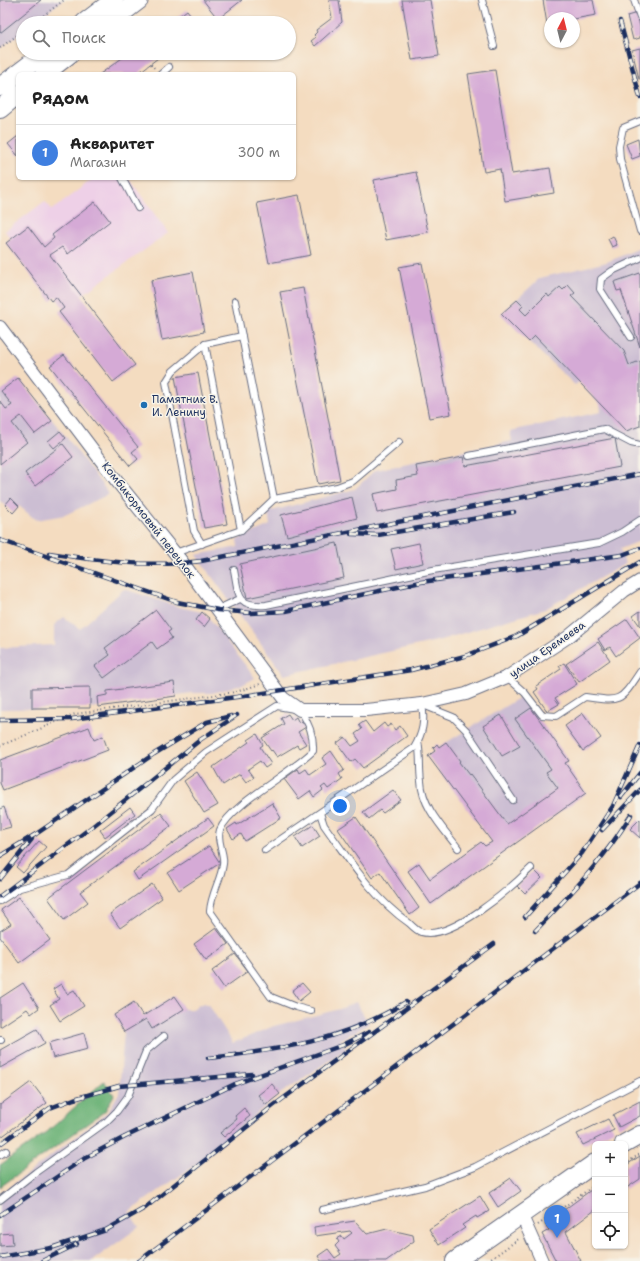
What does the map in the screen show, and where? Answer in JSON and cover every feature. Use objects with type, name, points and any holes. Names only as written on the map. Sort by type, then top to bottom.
[{"type":"street","points":[[93,16],[114,0]]},
{"type":"street","points":[[118,16],[139,0]]},
{"type":"street","points":[[19,72],[35,60]]},
{"type":"street","points":[[49,72],[63,60]]},
{"type":"street","points":[[0,87],[16,75]]},
{"type":"street","points":[[0,108],[16,96]]},
{"type":"street","name":"Комбикормовый переулок","points":[[0,327],[115,479],[218,609],[283,698],[300,710]]},
{"type":"street","name":"улица Еремеева","points":[[300,710],[366,710],[422,704],[466,694],[507,677],[568,637],[624,591],[640,581]]},
{"type":"street","points":[[628,1142],[640,1135]]},
{"type":"street","points":[[455,1261],[592,1165]]},
{"type":"street","points":[[521,1214],[542,1261]]},
{"type":"lane","points":[[482,0],[494,46]]},
{"type":"lane","points":[[634,0],[640,17]]},
{"type":"lane","points":[[163,72],[169,67]]},
{"type":"lane","points":[[640,121],[623,128],[619,146],[624,178],[640,231]]},
{"type":"lane","points":[[123,180],[138,208]]},
{"type":"lane","points":[[631,337],[600,289],[601,279],[612,271],[640,258]]},
{"type":"lane","points":[[235,301],[274,499]]},
{"type":"lane","points":[[202,544],[194,531],[166,382],[173,371],[205,344],[242,336]]},
{"type":"lane","points":[[205,344],[241,530]]},
{"type":"lane","points":[[470,456],[604,430],[631,443],[640,445]]},
{"type":"lane","points":[[175,553],[241,530],[274,499],[337,487],[353,482],[399,442]]},
{"type":"lane","points":[[234,570],[240,599],[245,604],[253,606],[266,605],[433,570],[599,543],[622,532],[640,520]]},
{"type":"lane","points":[[218,609],[240,599]]},
{"type":"lane","points":[[507,677],[525,693],[542,715],[556,716],[585,697],[606,701],[624,696],[640,672]]},
{"type":"lane","points":[[265,850],[414,748],[422,734],[424,717],[422,704]]},
{"type":"lane","points":[[422,704],[453,717],[466,730],[513,800]]},
{"type":"lane","points":[[0,901],[20,888],[68,875],[152,809],[173,780],[206,752],[277,706],[300,710],[307,720],[314,740],[313,751],[301,763],[241,806],[227,819],[220,832],[220,847],[224,861],[218,884],[211,902],[210,911],[271,997],[296,1008],[311,1011]]},
{"type":"lane","points":[[418,741],[422,758],[420,782],[428,806],[458,848]]},
{"type":"lane","points":[[320,812],[324,825],[370,888],[403,919],[421,932],[442,931],[456,926],[511,887],[531,868]]},
{"type":"lane","points":[[0,1200],[36,1172],[106,1122],[117,1111],[128,1096],[146,1051],[164,1036]]},
{"type":"lane","points":[[322,1210],[425,1186],[475,1167],[640,1081]]},
{"type":"lane","points":[[0,1155],[6,1151]]},
{"type":"path","points":[[43,16],[64,0]]},
{"type":"path","points":[[0,48],[16,36]]},
{"type":"path","points":[[0,746],[75,714],[236,692],[270,681]]},
{"type":"path","points":[[628,1162],[640,1154]]},
{"type":"path","points":[[488,1261],[592,1187]]},
{"type":"shaded area","points":[[0,0],[63,0],[42,16],[16,16],[16,36],[0,49]]},
{"type":"shaded area","points":[[91,180],[130,180],[168,233],[64,308],[56,297],[51,301],[6,243],[11,239],[5,231],[45,201],[52,210]]},
{"type":"shaded area","points":[[640,248],[640,541],[620,549],[625,564],[545,609],[437,641],[284,675],[196,555],[238,547],[237,540],[270,525],[268,512],[355,489],[375,470],[512,441],[510,431],[601,412],[600,404],[579,382],[575,385],[501,314],[540,278],[607,262]]},
{"type":"shaded area","points":[[18,378],[67,438],[109,494],[65,515],[36,520],[19,506],[13,513],[0,501],[0,392]]},
{"type":"shaded area","points":[[124,589],[179,607],[202,612],[210,619],[255,678],[242,685],[212,693],[191,693],[90,708],[0,709],[0,648],[54,645],[54,625],[64,617],[80,629]]},
{"type":"shaded area","points":[[522,696],[569,761],[565,763],[586,793],[507,849],[466,806],[428,756],[435,751],[433,748],[437,744],[439,747]]},
{"type":"shaded area","points":[[175,996],[184,1009],[192,1009],[203,1003],[209,1005],[233,1043],[274,1026],[340,1009],[356,1002],[369,1024],[340,1040],[346,1049],[280,1094],[199,1162],[129,1212],[139,1227],[92,1261],[0,1261],[0,1195],[108,1112],[119,1093],[124,1032],[114,1015],[134,1002],[143,1016]]},
{"type":"green space","points":[[104,1081],[114,1095],[105,1111],[0,1187],[0,1165],[47,1132]]},
{"type":"building","points":[[0,0],[41,0],[21,16],[16,16],[16,20],[0,33]]},
{"type":"building","points":[[203,0],[242,0],[222,16],[216,16]]},
{"type":"building","points":[[329,0],[339,0],[342,22],[315,46],[311,41],[316,37],[314,35],[317,32],[316,30],[332,18]]},
{"type":"building","points":[[402,0],[430,0],[439,56],[412,60]]},
{"type":"building","points":[[543,0],[593,0],[596,15],[580,18],[580,12],[545,12]]},
{"type":"building","points":[[187,10],[192,16],[179,16]]},
{"type":"building","points":[[637,13],[640,27],[640,38],[633,40],[627,16]]},
{"type":"building","points":[[640,48],[640,79],[639,79],[632,50]]},
{"type":"building","points":[[119,60],[155,60],[140,72],[103,72]]},
{"type":"building","points":[[495,70],[512,174],[550,168],[554,193],[505,201],[500,169],[484,172],[468,74]]},
{"type":"building","points":[[16,138],[16,154],[8,144]]},
{"type":"building","points":[[638,139],[640,156],[632,159],[626,144]]},
{"type":"building","points":[[416,172],[428,232],[386,240],[374,180]]},
{"type":"building","points":[[299,195],[311,255],[269,263],[257,203]]},
{"type":"building","points":[[95,202],[110,221],[68,254],[62,247],[50,255],[135,365],[113,382],[59,312],[64,308],[56,297],[51,301],[6,243],[28,226],[44,247],[54,238],[52,235]]},
{"type":"building","points":[[613,236],[617,245],[612,247],[608,239]]},
{"type":"building","points":[[422,263],[451,414],[429,418],[399,267]]},
{"type":"building","points":[[193,272],[204,332],[162,340],[151,280]]},
{"type":"building","points":[[640,273],[640,347],[621,290],[617,291],[614,282]]},
{"type":"building","points":[[568,285],[575,293],[571,296],[624,351],[629,365],[640,361],[640,426],[626,431],[535,336],[529,342],[501,314],[517,300],[523,306],[520,309],[526,315],[547,294],[549,297],[560,287],[563,290]]},
{"type":"building","points":[[303,288],[340,480],[318,484],[280,292]]},
{"type":"building","points":[[64,355],[138,447],[132,452],[138,459],[130,466],[50,366]]},
{"type":"building","points":[[198,373],[227,524],[204,528],[175,377]]},
{"type":"building","points":[[18,378],[52,421],[35,434],[21,416],[12,423],[27,442],[0,464],[0,401],[6,409],[12,405],[1,391]]},
{"type":"building","points":[[60,431],[66,438],[54,448],[48,441]]},
{"type":"building","points":[[615,438],[620,467],[377,513],[373,494],[397,489],[396,480],[418,476],[416,466],[463,457],[465,466]]},
{"type":"building","points":[[63,444],[73,457],[35,486],[25,473]]},
{"type":"building","points":[[352,497],[357,518],[287,536],[281,515]]},
{"type":"building","points":[[11,498],[19,506],[13,513],[5,505]]},
{"type":"building","points":[[337,543],[344,578],[247,598],[240,564]]},
{"type":"building","points":[[419,543],[423,563],[396,569],[391,549]]},
{"type":"building","points":[[156,610],[171,630],[168,632],[172,638],[157,649],[152,642],[104,678],[95,666],[110,655],[105,648]]},
{"type":"building","points":[[640,611],[640,626],[633,616]]},
{"type":"building","points":[[202,612],[210,619],[204,627],[196,620]]},
{"type":"building","points":[[627,619],[640,638],[616,656],[610,647],[605,650],[598,639]]},
{"type":"building","points":[[598,642],[610,660],[579,682],[566,664]]},
{"type":"building","points":[[564,663],[577,684],[555,698],[559,704],[547,711],[534,692],[538,689],[536,686],[561,669],[559,666]]},
{"type":"building","points":[[174,682],[176,696],[98,707],[97,697],[107,695],[107,691]]},
{"type":"building","points":[[90,687],[90,708],[32,708],[32,688]]},
{"type":"building","points":[[531,708],[569,761],[565,763],[586,793],[431,904],[408,871],[419,863],[430,879],[481,842],[485,846],[492,842],[428,756],[435,751],[433,748],[437,744],[439,747],[446,742],[460,761],[459,762],[469,775],[470,774],[507,824],[558,788],[546,772],[551,769],[515,719]]},
{"type":"building","points":[[583,713],[601,738],[583,751],[565,726]]},
{"type":"building","points":[[288,714],[292,720],[296,717],[299,723],[302,721],[306,727],[298,732],[306,744],[299,748],[297,745],[277,757],[262,738],[284,724],[281,718]]},
{"type":"building","points":[[501,715],[520,746],[502,756],[483,726]]},
{"type":"building","points":[[365,721],[373,732],[384,723],[387,727],[391,724],[395,730],[400,726],[407,736],[363,768],[355,759],[351,762],[337,743],[345,737],[352,746],[360,741],[355,734],[362,729],[359,725]]},
{"type":"building","points":[[89,727],[94,740],[103,736],[108,750],[3,790],[0,783],[0,760]]},
{"type":"building","points":[[257,734],[263,745],[260,747],[271,764],[265,768],[260,761],[248,769],[254,777],[246,782],[240,774],[223,785],[213,767],[249,742],[248,740]]},
{"type":"building","points":[[331,751],[344,770],[339,774],[342,779],[328,789],[325,785],[321,788],[323,790],[314,797],[310,791],[299,799],[284,779],[298,769],[300,773],[306,769],[310,775],[326,764],[322,758]]},
{"type":"building","points":[[197,772],[218,805],[204,813],[184,781]]},
{"type":"building","points":[[393,790],[401,800],[383,813],[380,810],[369,819],[363,812]]},
{"type":"building","points":[[272,803],[281,818],[245,841],[241,834],[233,839],[227,829],[236,823],[237,825]]},
{"type":"building","points":[[4,807],[11,827],[0,830],[0,809]]},
{"type":"building","points":[[130,807],[135,814],[105,837],[100,830]]},
{"type":"building","points":[[161,813],[171,826],[80,892],[88,902],[64,920],[48,898]]},
{"type":"building","points":[[356,817],[419,908],[410,915],[380,872],[372,878],[338,829]]},
{"type":"building","points":[[208,818],[214,826],[138,880],[133,872]]},
{"type":"building","points":[[640,819],[640,838],[630,829]]},
{"type":"building","points":[[313,825],[320,836],[302,848],[295,837]]},
{"type":"building","points":[[39,841],[46,847],[23,873],[16,867]]},
{"type":"building","points":[[209,846],[220,863],[179,890],[168,873]]},
{"type":"building","points":[[534,870],[542,878],[525,894],[517,886]]},
{"type":"building","points":[[152,884],[162,898],[120,928],[110,914]]},
{"type":"building","points":[[19,897],[50,940],[19,963],[0,937],[0,931],[11,924],[1,910]]},
{"type":"building","points":[[216,928],[228,944],[206,960],[194,944]]},
{"type":"building","points":[[235,954],[248,971],[224,988],[212,971]]},
{"type":"building","points":[[23,983],[39,1008],[31,1014],[27,1009],[0,1027],[0,998]]},
{"type":"building","points":[[302,983],[310,992],[299,1001],[292,991]]},
{"type":"building","points":[[61,984],[67,994],[74,990],[84,1006],[60,1021],[50,1005],[59,999],[53,989]]},
{"type":"building","points":[[175,996],[184,1009],[152,1029],[146,1019],[124,1032],[114,1015],[134,1002],[143,1016]]},
{"type":"building","points":[[37,1029],[45,1043],[0,1068],[0,1050]]},
{"type":"building","points":[[84,1033],[88,1049],[53,1058],[49,1043]]},
{"type":"building","points":[[31,1082],[47,1103],[0,1138],[0,1105]]},
{"type":"building","points":[[272,1084],[280,1094],[266,1105],[258,1095]]},
{"type":"building","points":[[640,1101],[640,1116],[619,1127],[613,1115]]},
{"type":"building","points":[[244,1108],[250,1116],[224,1137],[220,1133],[237,1119],[235,1116]]},
{"type":"building","points":[[608,1119],[614,1130],[583,1145],[577,1134]]},
{"type":"building","points":[[640,1156],[640,1179],[628,1187],[628,1177],[628,1164]]},
{"type":"building","points":[[511,1178],[521,1191],[498,1207],[489,1193]]},
{"type":"building","points":[[592,1189],[592,1212],[566,1232],[581,1261],[556,1261],[542,1234],[549,1230],[545,1224]]},
{"type":"building","points":[[480,1196],[489,1211],[477,1218],[476,1216],[462,1225],[465,1228],[439,1245],[429,1229]]},
{"type":"building","points":[[355,1221],[367,1234],[387,1229],[413,1235],[414,1241],[386,1261],[321,1261],[318,1256],[328,1249],[335,1258],[341,1254],[335,1246],[339,1242],[337,1239],[342,1236],[344,1239],[352,1233],[350,1231],[315,1236],[314,1227]]},
{"type":"building","points":[[12,1233],[13,1245],[0,1246],[0,1234]]},
{"type":"railway","points":[[620,21],[640,97]]},
{"type":"railway","points":[[49,553],[125,563],[162,564],[201,561],[640,474]]},
{"type":"railway","points":[[351,534],[378,535],[514,512]]},
{"type":"railway","points":[[0,540],[177,602],[218,610],[251,613],[286,611],[421,582],[622,555],[640,548]]},
{"type":"railway","points":[[0,720],[72,719],[244,696],[411,670],[465,656],[517,636],[640,562]]},
{"type":"railway","points":[[0,896],[93,826],[200,740],[237,715]]},
{"type":"railway","points":[[0,856],[36,834],[154,754],[207,722],[231,716]]},
{"type":"railway","points":[[525,917],[582,853],[613,806],[640,745]]},
{"type":"railway","points":[[621,797],[640,773]]},
{"type":"railway","points":[[602,830],[640,790]]},
{"type":"railway","points":[[535,931],[574,890],[610,846],[631,815]]},
{"type":"railway","points":[[0,879],[32,839]]},
{"type":"railway","points":[[139,1261],[640,883]]},
{"type":"railway","points":[[0,1257],[51,1248],[106,1230],[145,1208],[273,1106],[494,944]]},
{"type":"railway","points":[[208,1058],[261,1051],[310,1042],[358,1026],[406,1002]]},
{"type":"railway","points":[[0,1215],[85,1158],[125,1137],[235,1084],[343,1045],[369,1032]]},
{"type":"railway","points":[[0,1144],[50,1108],[74,1099],[119,1086],[252,1074]]},
{"type":"railway","points":[[42,1261],[77,1244]]},
{"type":"place","name":"Памятник В. И. Ленину","points":[[144,405]]},
{"type":"place","name":"Акваритет","points":[[557,1238]]}]
